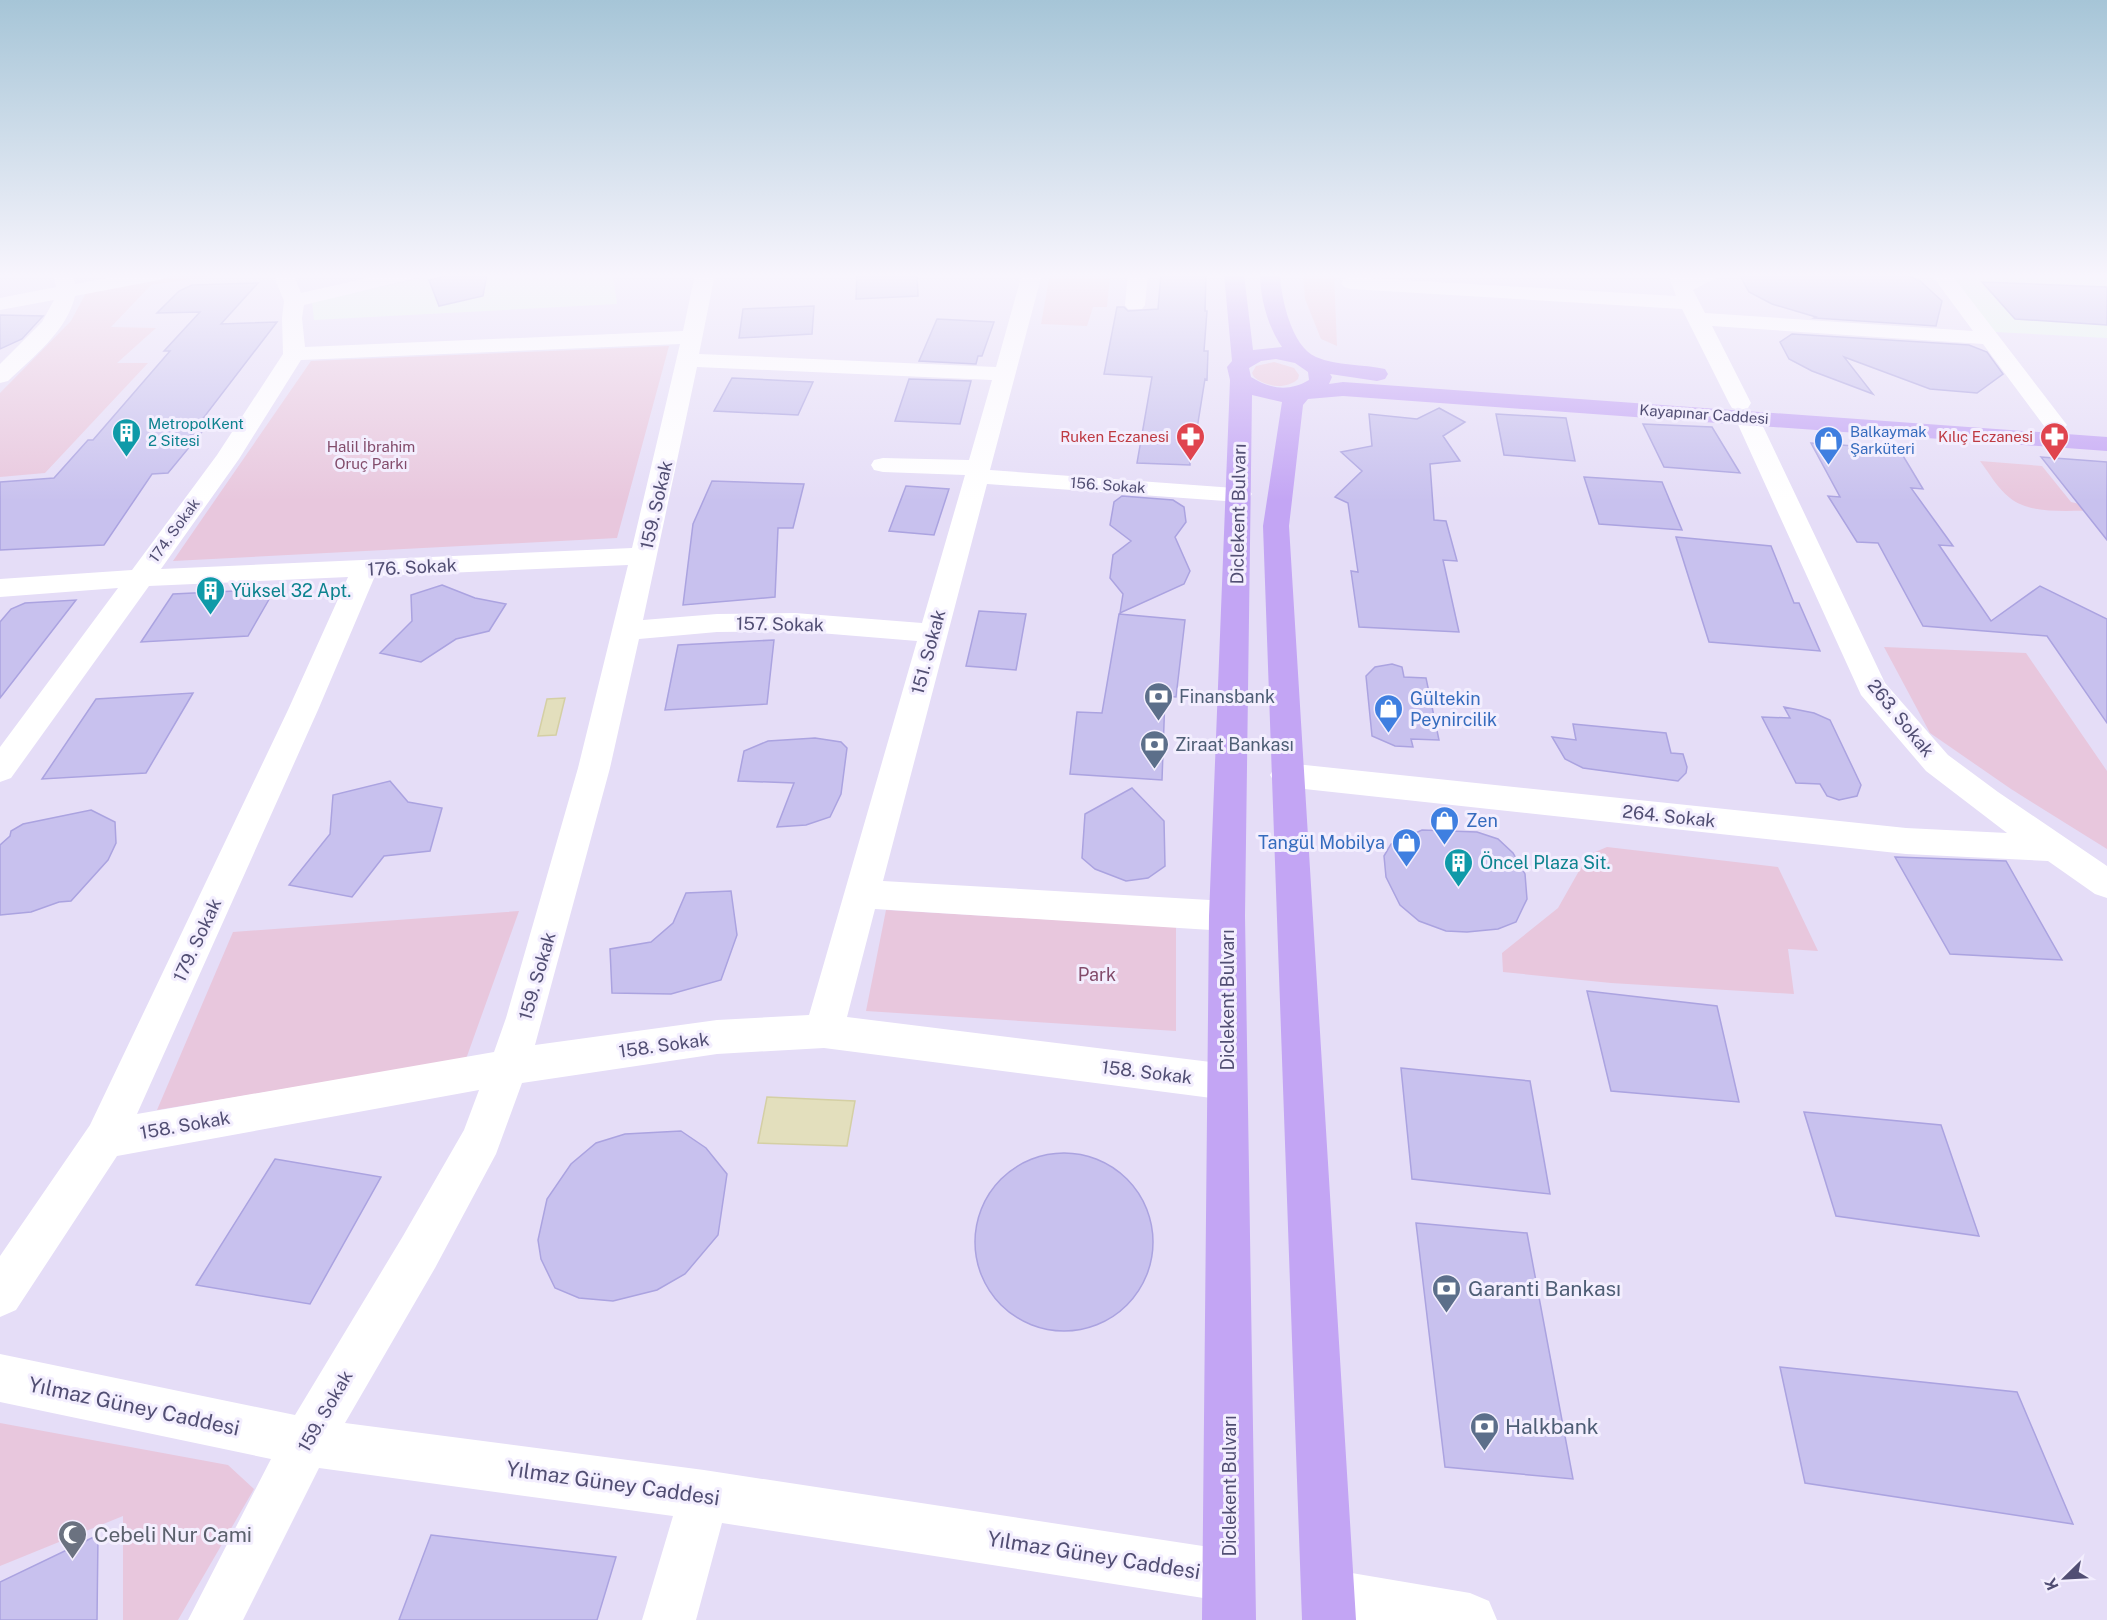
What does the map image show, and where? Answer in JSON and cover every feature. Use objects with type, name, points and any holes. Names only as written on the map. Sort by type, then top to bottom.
[{"type":"main road","name":"Diclekent Bulvarı","points":[[1229,1598],[1227,916],[1242,371],[1240,350]]},
{"type":"main road","points":[[1290,350],[1302,376],[1292,404],[1276,526],[1286,775],[1328,1607]]},
{"type":"main road","points":[[1276,353],[1302,376],[1273,394],[1260,391],[1242,371],[1252,356],[1276,353]]},
{"type":"main road","name":"Kayapınar Caddesi","points":[[1302,376],[1334,367],[1389,376],[2107,444]]},
{"type":"main road","name":"Kayapınar Caddesi","points":[[1302,376],[1343,388],[2107,428]]},
{"type":"street","points":[[0,376],[28,350]]},
{"type":"street","points":[[294,350],[294,354],[642,350]]},
{"type":"street","name":"159. Sokak","points":[[215,1620],[306,1442],[419,1252],[481,1140],[508,1068],[525,1018],[591,779],[690,350]]},
{"type":"street","points":[[698,350],[1005,374]]},
{"type":"street","name":"151. Sokak","points":[[824,1031],[1012,350]]},
{"type":"street","name":"263. Sokak","points":[[1713,350],[1872,688],[1937,763],[2051,848],[2107,884]]},
{"type":"street","points":[[1998,350],[2055,425]]},
{"type":"street","name":"174. Sokak","points":[[0,770],[227,459],[294,354]]},
{"type":"street","name":"156. Sokak","points":[[883,465],[1239,494]]},
{"type":"street","name":"176. Sokak","points":[[0,588],[139,578],[644,556]]},
{"type":"street","name":"179. Sokak","points":[[0,1294],[105,1139],[303,710],[365,569]]},
{"type":"street","name":"157. Sokak","points":[[626,631],[717,623],[795,622],[934,633]]},
{"type":"street","name":"264. Sokak","points":[[1286,775],[1906,841],[2051,848]]},
{"type":"street","points":[[862,894],[1227,916]]},
{"type":"street","name":"158. Sokak","points":[[105,1139],[508,1068],[717,1038],[824,1031],[1227,1082]]},
{"type":"street","name":"Yılmaz Güney Caddesi","points":[[0,1378],[306,1442],[704,1495],[1229,1598]]},
{"type":"street","points":[[669,1620],[704,1495]]},
{"type":"street","points":[[1328,1607],[1470,1620]]},
{"type":"shaded area","points":[[0,350],[2107,350],[2107,1620],[0,1620]]},
{"type":"shaded area","points":[[565,698],[556,735],[538,736],[547,699]]},
{"type":"shaded area","points":[[767,1097],[855,1101],[847,1146],[758,1143]]},
{"type":"green space","points":[[43,350],[132,350],[117,363],[148,363],[45,473],[0,477],[0,393]]},
{"type":"green space","name":"Halil İbrahim Oruç Parkı","points":[[583,350],[668,350],[617,538],[173,561],[311,361]]},
{"type":"green space","points":[[1274,362],[1294,368],[1299,375],[1298,379],[1288,385],[1276,386],[1254,377],[1252,373],[1256,366]]},
{"type":"green space","points":[[1980,461],[2042,466],[2071,502],[2088,506],[2092,511],[2050,511],[2019,503],[2002,490]]},
{"type":"green space","points":[[1884,647],[2026,653],[2107,771],[2107,849],[2011,789],[1930,733]]},
{"type":"green space","points":[[1607,847],[1778,867],[1818,951],[1788,949],[1794,994],[1611,983],[1503,972],[1502,953],[1558,908],[1588,855]]},
{"type":"green space","name":"Park","points":[[886,910],[1176,927],[1176,1031],[866,1011]]},
{"type":"green space","points":[[519,911],[466,1059],[157,1110],[233,932]]},
{"type":"green space","points":[[0,1423],[228,1465],[254,1489],[178,1620],[123,1620],[123,1516],[0,1566]]},
{"type":"building","points":[[256,350],[191,434],[201,433],[168,473],[152,474],[104,545],[0,550],[0,482],[54,478],[88,440],[93,440],[170,351],[164,351]]},
{"type":"building","points":[[924,350],[984,350],[982,356],[978,356],[976,364],[919,361]]},
{"type":"building","points":[[1109,350],[1208,351],[1207,380],[1205,379],[1196,435],[1190,435],[1190,465],[1137,463],[1152,377],[1104,374]]},
{"type":"building","points":[[1784,350],[1981,350],[1987,352],[2003,374],[1977,393],[1930,389],[1844,357],[1873,394],[1812,371],[1789,359]]},
{"type":"building","points":[[732,378],[813,382],[798,415],[714,411]]},
{"type":"building","points":[[909,379],[971,381],[960,424],[895,421]]},
{"type":"building","points":[[1439,408],[1465,422],[1443,436],[1460,461],[1430,464],[1434,520],[1446,521],[1457,561],[1443,560],[1459,632],[1359,627],[1351,571],[1358,572],[1348,503],[1335,497],[1362,471],[1341,452],[1372,446],[1369,414],[1417,419]]},
{"type":"building","points":[[1496,414],[1566,418],[1575,461],[1504,455]]},
{"type":"building","points":[[1643,424],[1712,427],[1740,473],[1664,467]]},
{"type":"building","points":[[1811,443],[1899,449],[1923,489],[1911,488],[1953,546],[1939,545],[1991,621],[2040,586],[2107,619],[2107,723],[2047,636],[1923,626],[1878,543],[1857,542],[1828,496],[1840,497]]},
{"type":"building","points":[[2041,457],[2107,462],[2107,540]]},
{"type":"building","points":[[1584,477],[1662,482],[1682,530],[1599,524]]},
{"type":"building","points":[[712,481],[804,484],[793,528],[778,528],[775,597],[683,605],[693,524]]},
{"type":"building","points":[[906,486],[949,489],[934,535],[889,531]]},
{"type":"building","points":[[1122,496],[1173,500],[1184,507],[1186,522],[1175,537],[1190,571],[1184,584],[1120,613],[1123,594],[1110,578],[1113,555],[1131,541],[1110,525],[1114,502]]},
{"type":"building","points":[[1676,537],[1771,546],[1794,603],[1799,603],[1820,651],[1709,642]]},
{"type":"building","points":[[442,585],[475,598],[506,604],[489,631],[456,639],[421,662],[380,653],[412,621],[411,595]]},
{"type":"building","name":"Yüksel 32 Apt.","points":[[275,589],[248,636],[141,642],[173,594]]},
{"type":"building","points":[[76,600],[0,698],[0,622],[11,609],[25,603]]},
{"type":"building","points":[[979,611],[1026,614],[1016,670],[966,666]]},
{"type":"building","points":[[1119,614],[1185,620],[1176,697],[1165,696],[1162,780],[1070,774],[1077,712],[1102,713]]},
{"type":"building","points":[[774,640],[767,704],[665,710],[678,645]]},
{"type":"building","points":[[1392,664],[1402,667],[1404,677],[1426,678],[1439,740],[1411,739],[1413,747],[1395,746],[1372,736],[1366,676],[1375,667]]},
{"type":"building","points":[[193,693],[146,773],[42,779],[96,699]]},
{"type":"building","points":[[1784,707],[1814,713],[1830,720],[1861,785],[1857,796],[1839,800],[1827,796],[1820,784],[1796,783],[1762,717],[1790,718]]},
{"type":"building","points":[[1573,724],[1666,733],[1671,753],[1683,754],[1687,767],[1686,773],[1678,781],[1583,768],[1565,759],[1552,737],[1576,740]]},
{"type":"building","points":[[815,738],[841,742],[847,748],[841,794],[830,817],[806,825],[777,827],[794,783],[738,781],[744,751],[768,741]]},
{"type":"building","points":[[390,781],[408,802],[442,808],[430,851],[384,856],[352,897],[289,885],[330,834],[333,795]]},
{"type":"building","points":[[1132,788],[1164,821],[1165,866],[1148,878],[1126,881],[1095,869],[1082,858],[1085,814]]},
{"type":"building","points":[[91,810],[115,822],[116,843],[108,860],[71,901],[59,902],[31,912],[0,915],[0,845],[10,836],[11,831],[23,824]]},
{"type":"building","name":"Öncel Plaza Sit.","points":[[1422,830],[1477,832],[1498,839],[1513,853],[1525,874],[1527,899],[1516,922],[1498,929],[1467,932],[1446,931],[1419,921],[1400,905],[1386,877],[1384,856],[1391,844]]},
{"type":"building","points":[[1895,857],[2006,861],[2062,960],[1950,954]]},
{"type":"building","points":[[731,891],[737,935],[721,980],[671,994],[612,993],[610,949],[651,942],[673,923],[686,893]]},
{"type":"building","points":[[1587,991],[1717,1006],[1739,1102],[1611,1091]]},
{"type":"building","points":[[1401,1068],[1530,1081],[1550,1194],[1412,1179]]},
{"type":"building","points":[[1804,1112],[1941,1125],[1979,1236],[1836,1216]]},
{"type":"building","points":[[681,1131],[706,1148],[727,1174],[718,1235],[685,1274],[657,1290],[613,1301],[579,1298],[555,1288],[541,1259],[538,1240],[547,1199],[571,1164],[596,1143],[625,1134]]},
{"type":"building","points":[[1064,1153],[1081,1154],[1098,1160],[1114,1168],[1127,1179],[1138,1192],[1146,1208],[1152,1225],[1152,1259],[1146,1276],[1138,1292],[1127,1305],[1114,1316],[1098,1324],[1081,1330],[1064,1331],[1047,1330],[1030,1324],[1014,1316],[1001,1305],[990,1292],[982,1276],[976,1259],[975,1242],[976,1225],[982,1208],[990,1192],[1001,1179],[1014,1168],[1030,1160],[1047,1154]]},
{"type":"building","points":[[275,1159],[381,1177],[310,1304],[196,1285]]},
{"type":"building","points":[[1416,1223],[1527,1233],[1573,1479],[1445,1467]]},
{"type":"building","points":[[1780,1367],[2017,1392],[2073,1524],[1805,1483]]},
{"type":"building","name":"Cebeli Nur Cami","points":[[98,1535],[97,1620],[0,1620],[0,1582]]},
{"type":"building","points":[[431,1535],[616,1557],[597,1620],[399,1620]]},
{"type":"place","name":"MetropolKent 2 Sitesi","points":[[127,458]]},
{"type":"place","name":"Ruken Eczanesi","points":[[1190,462]]},
{"type":"place","name":"Kılıç Eczanesi","points":[[2054,462]]},
{"type":"place","name":"Balkaymak Şarküteri","points":[[1829,466]]},
{"type":"place","name":"Yüksel 32 Apt.","points":[[210,616]]},
{"type":"place","name":"Finansbank","points":[[1158,722]]},
{"type":"place","name":"Gültekin Peynircilik","points":[[1389,734]]},
{"type":"place","name":"Ziraat Bankası","points":[[1154,770]]},
{"type":"place","name":"Zen","points":[[1445,846]]},
{"type":"place","name":"Tangül Mobilya","points":[[1406,868]]},
{"type":"place","name":"Öncel Plaza Sit.","points":[[1459,888]]},
{"type":"place","name":"Garanti Bankası","points":[[1447,1314]]},
{"type":"place","name":"Halkbank","points":[[1484,1452]]},
{"type":"place","name":"Cebeli Nur Cami","points":[[73,1560]]}]
